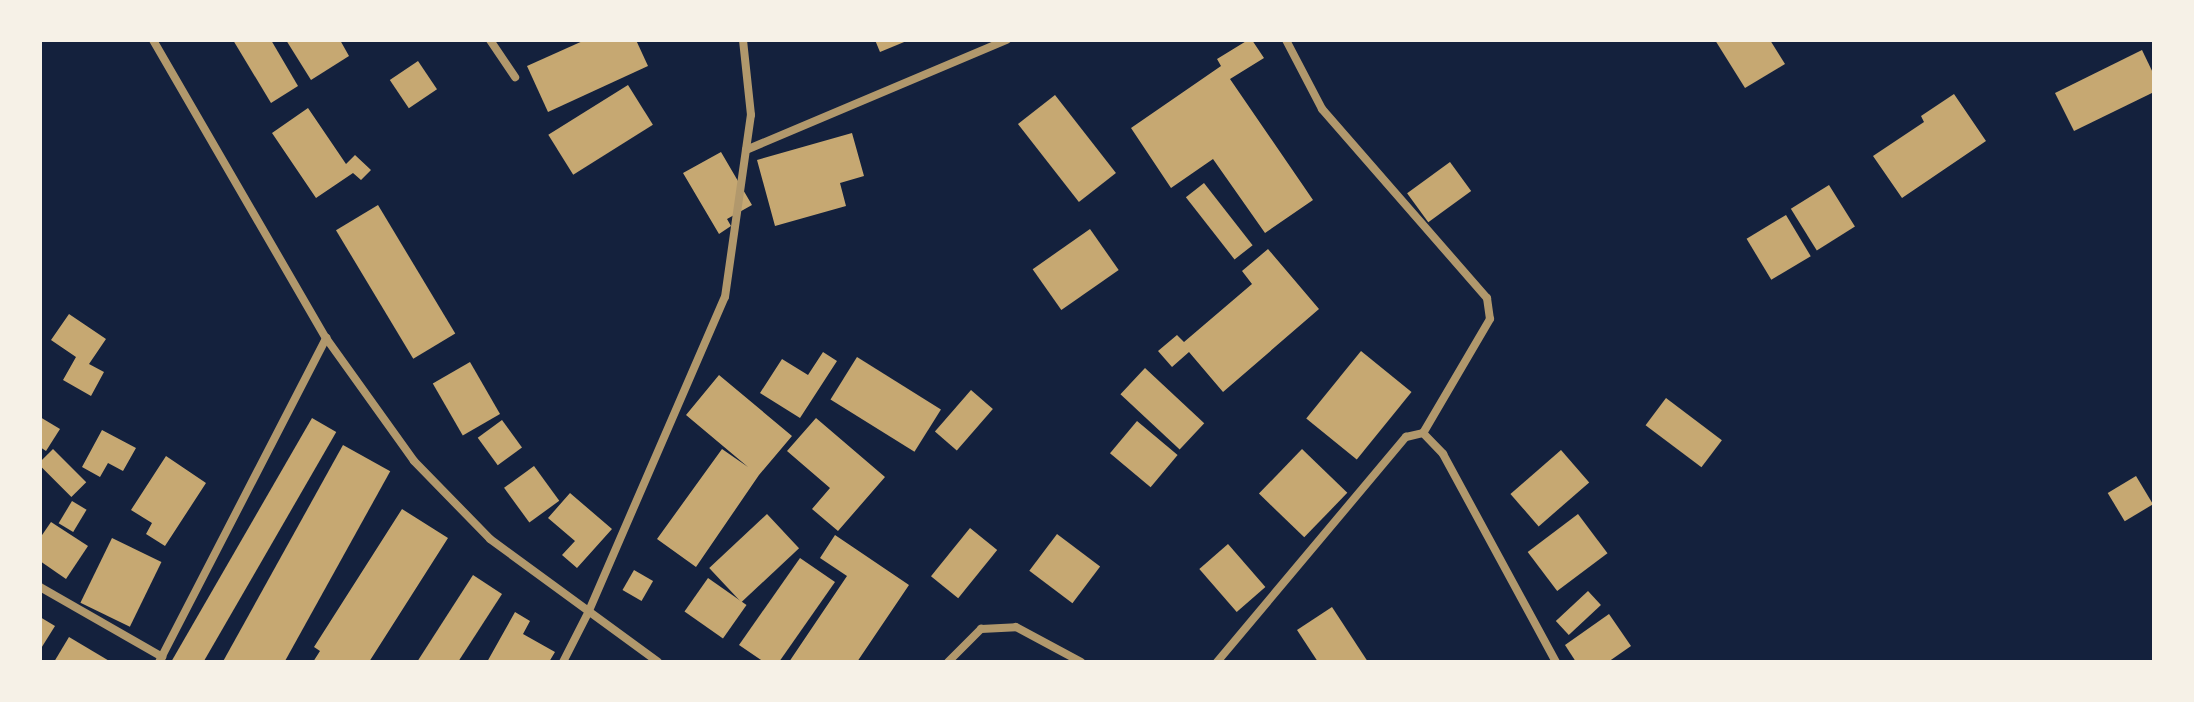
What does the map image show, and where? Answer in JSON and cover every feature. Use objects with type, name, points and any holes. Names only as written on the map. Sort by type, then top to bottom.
[{"type":"street","points":[[153,40],[326,338],[414,461],[490,539],[658,662]]},
{"type":"street","points":[[490,40],[515,77]]},
{"type":"street","points":[[563,662],[588,613],[725,297],[751,115],[743,40]]},
{"type":"street","points":[[746,150],[1007,40]]},
{"type":"street","points":[[1217,662],[1406,437],[1423,433],[1490,319],[1487,298],[1322,109],[1286,40]]},
{"type":"street","points":[[40,587],[161,659],[326,338]]},
{"type":"street","points":[[1423,433],[1443,454],[1556,662]]},
{"type":"street","points":[[948,662],[981,629],[1016,627],[1081,662]]},
{"type":"building","points":[[233,40],[271,40],[298,86],[271,103]]},
{"type":"building","points":[[286,40],[340,40],[349,56],[311,80]]},
{"type":"building","points":[[585,40],[636,40],[648,66],[548,112],[527,66]]},
{"type":"building","points":[[875,40],[909,40],[880,52]]},
{"type":"building","points":[[1252,40],[1264,58],[1230,79],[1313,200],[1265,233],[1213,159],[1171,188],[1131,128],[1221,66],[1217,59]]},
{"type":"building","points":[[1715,40],[1770,40],[1785,64],[1745,88]]},
{"type":"building","points":[[2142,50],[2154,75],[2154,92],[2074,131],[2055,93]]},
{"type":"building","points":[[418,61],[437,89],[409,108],[390,80]]},
{"type":"building","points":[[628,85],[653,125],[573,175],[548,135]]},
{"type":"building","points":[[1954,94],[1986,141],[1902,198],[1873,156],[1924,122],[1921,116]]},
{"type":"building","points":[[1055,95],[1116,173],[1079,202],[1018,124]]},
{"type":"building","points":[[308,108],[346,164],[355,155],[371,170],[361,180],[353,173],[316,198],[272,133]]},
{"type":"building","points":[[852,133],[864,176],[840,183],[846,206],[775,226],[757,160]]},
{"type":"building","points":[[721,152],[752,205],[727,219],[731,226],[719,234],[683,173]]},
{"type":"building","points":[[1450,162],[1471,191],[1428,222],[1407,193]]},
{"type":"building","points":[[1204,183],[1253,245],[1235,259],[1186,197]]},
{"type":"building","points":[[1829,185],[1855,227],[1817,250],[1791,209]]},
{"type":"building","points":[[378,205],[455,334],[413,359],[336,230]]},
{"type":"building","points":[[1786,215],[1811,256],[1771,280],[1747,239]]},
{"type":"building","points":[[1090,229],[1119,270],[1061,310],[1033,269]]},
{"type":"building","points":[[1268,249],[1319,309],[1223,392],[1189,352],[1172,367],[1158,351],[1177,335],[1184,342],[1252,284],[1242,271]]},
{"type":"building","points":[[69,314],[106,339],[89,364],[104,372],[91,396],[63,380],[76,357],[51,340]]},
{"type":"building","points":[[1361,351],[1412,392],[1357,460],[1306,419]]},
{"type":"building","points":[[823,352],[837,361],[800,418],[760,393],[782,359],[808,375]]},
{"type":"building","points":[[857,357],[941,409],[914,452],[831,399]]},
{"type":"building","points":[[470,362],[500,414],[463,435],[433,384]]},
{"type":"building","points":[[1145,368],[1204,423],[1180,450],[1120,394]]},
{"type":"building","points":[[719,375],[792,436],[759,475],[696,567],[657,539],[722,449],[748,467],[686,415]]},
{"type":"building","points":[[971,390],[993,409],[957,451],[935,432]]},
{"type":"building","points":[[1666,398],[1722,440],[1701,467],[1646,425]]},
{"type":"building","points":[[40,417],[60,429],[46,451],[40,447]]},
{"type":"building","points":[[312,418],[336,432],[203,662],[171,662]]},
{"type":"building","points":[[816,418],[885,477],[838,531],[812,509],[830,488],[787,451]]},
{"type":"building","points":[[502,420],[522,448],[498,465],[478,438]]},
{"type":"building","points":[[1137,421],[1178,455],[1151,487],[1110,453]]},
{"type":"building","points":[[102,430],[136,448],[123,471],[108,463],[100,477],[82,467]]},
{"type":"building","points":[[343,445],[390,471],[284,662],[223,662]]},
{"type":"building","points":[[53,449],[86,482],[71,497],[40,466]]},
{"type":"building","points":[[1302,449],[1347,493],[1304,537],[1259,494]]},
{"type":"building","points":[[1561,450],[1589,482],[1539,526],[1510,494]]},
{"type":"building","points":[[166,456],[206,483],[165,546],[146,534],[152,523],[131,510]]},
{"type":"building","points":[[534,466],[559,501],[529,523],[504,488]]},
{"type":"building","points":[[2136,476],[2153,504],[2125,521],[2108,493]]},
{"type":"building","points":[[570,493],[612,529],[577,568],[562,555],[575,541],[548,518]]},
{"type":"building","points":[[72,501],[87,510],[73,532],[59,523]]},
{"type":"building","points":[[402,509],[448,538],[369,662],[313,662],[320,651],[314,647]]},
{"type":"building","points":[[767,514],[799,548],[741,602],[709,568]]},
{"type":"building","points":[[1578,514],[1607,553],[1557,591],[1528,552]]},
{"type":"building","points":[[51,522],[88,546],[66,579],[40,561],[40,538]]},
{"type":"building","points":[[970,528],[997,550],[958,598],[931,576]]},
{"type":"building","points":[[1057,534],[1100,566],[1072,603],[1029,571]]},
{"type":"building","points":[[835,535],[909,585],[857,662],[789,662],[847,576],[820,558]]},
{"type":"building","points":[[112,538],[161,562],[130,627],[80,603]]},
{"type":"building","points":[[1228,544],[1265,587],[1237,612],[1199,569]]},
{"type":"building","points":[[800,558],[835,582],[779,662],[764,662],[739,645]]},
{"type":"building","points":[[634,570],[653,581],[642,601],[622,590]]},
{"type":"building","points":[[473,575],[502,594],[458,662],[417,662]]},
{"type":"building","points":[[708,578],[747,605],[723,639],[684,612]]},
{"type":"building","points":[[1588,591],[1601,605],[1569,635],[1556,621]]},
{"type":"building","points":[[1332,607],[1368,662],[1318,662],[1297,630]]},
{"type":"building","points":[[515,612],[530,621],[523,634],[555,652],[549,662],[487,662]]},
{"type":"building","points":[[1609,614],[1631,646],[1608,662],[1576,662],[1565,645]]},
{"type":"building","points":[[40,617],[55,626],[40,650]]},
{"type":"building","points":[[69,637],[111,662],[54,662]]}]
